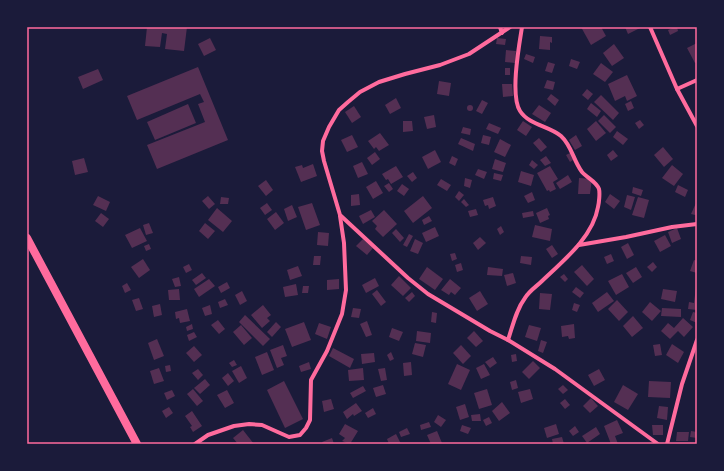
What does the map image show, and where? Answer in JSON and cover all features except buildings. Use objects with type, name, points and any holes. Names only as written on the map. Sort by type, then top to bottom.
[{"type":"main road","points":[[27,238],[137,444]]},
{"type":"street","points":[[500,27],[502,33]]},
{"type":"street","points":[[195,444],[208,435],[234,426],[249,424],[262,425],[289,437],[300,435],[306,428],[310,415],[311,380],[327,351],[342,314],[346,290],[344,243],[340,216],[322,151],[323,141],[339,110],[360,92],[379,82],[440,65],[470,54],[510,27]]},
{"type":"street","points":[[508,340],[516,313],[526,296],[579,245],[595,219],[598,207],[599,190],[594,181],[580,169],[576,163],[570,145],[560,135],[526,118],[519,110],[516,95],[516,73],[522,27]]},
{"type":"street","points":[[650,27],[676,89],[697,126]]},
{"type":"street","points":[[676,89],[697,80]]},
{"type":"street","points":[[340,216],[408,278],[428,294],[555,369],[658,444]]},
{"type":"street","points":[[579,245],[672,227],[697,224]]},
{"type":"street","points":[[667,444],[682,384],[697,340]]}]
